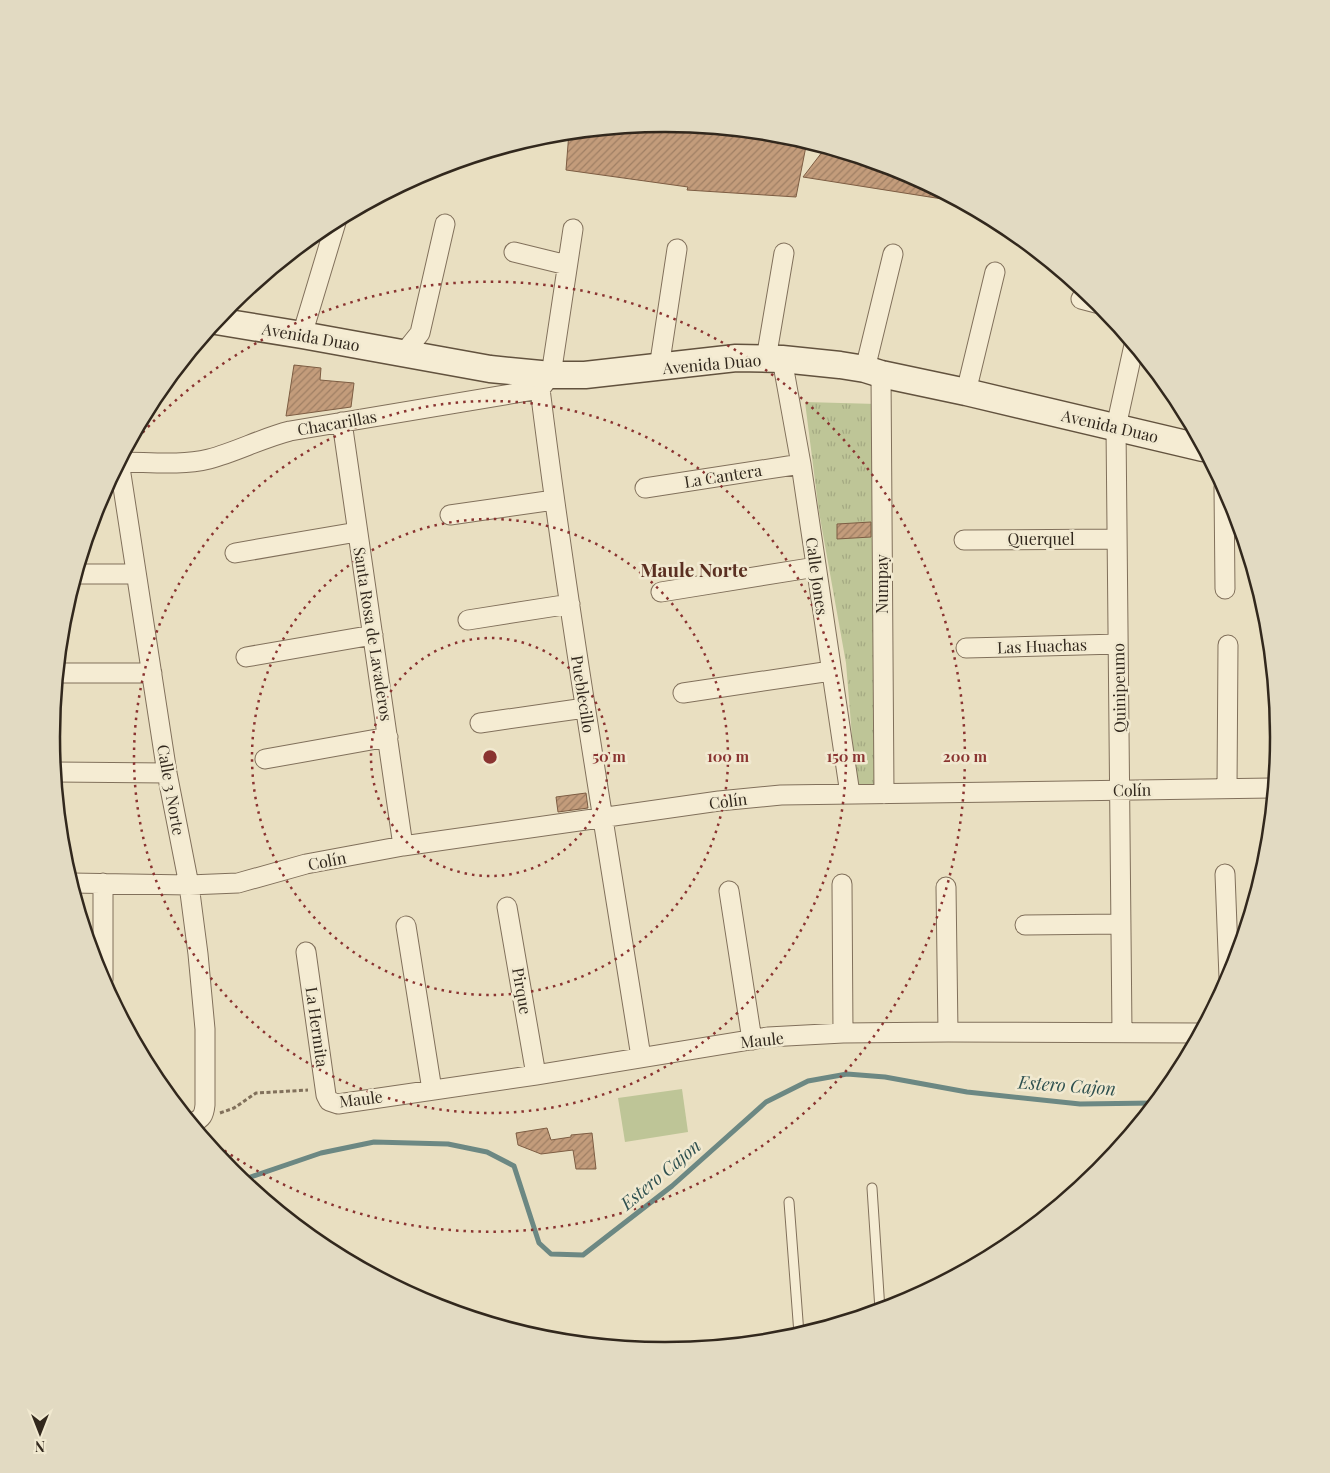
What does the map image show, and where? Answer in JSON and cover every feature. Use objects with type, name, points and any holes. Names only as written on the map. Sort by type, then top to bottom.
[{"type":"street","points":[[404,353],[420,333],[445,224]]},
{"type":"street","name":"Pueblecillo","points":[[573,228],[545,382],[554,500],[640,1057]]},
{"type":"street","points":[[302,334],[334,230]]},
{"type":"street","points":[[659,368],[677,249]]},
{"type":"street","points":[[514,252],[567,265]]},
{"type":"street","name":"Calle Jones","points":[[784,253],[774,359],[801,464],[850,794]]},
{"type":"street","name":"Numpay","points":[[884,794],[873,371],[893,254]]},
{"type":"street","points":[[966,392],[995,272]]},
{"type":"street","name":"Avenida Duao","points":[[225,322],[302,334],[490,369],[545,382],[585,375],[659,368],[721,359],[774,359],[873,371],[1196,446]]},
{"type":"street","name":"Quinipeumo","points":[[1122,1033],[1116,427],[1132,353]]},
{"type":"street","name":"Chacarillas","points":[[126,462],[176,463],[197,461],[223,454],[274,435],[545,382]]},
{"type":"street","name":"Santa Rosa de Lavaderos","points":[[342,422],[403,846]]},
{"type":"street","name":"La Cantera","points":[[645,488],[801,464]]},
{"type":"street","name":"Calle 3 Norte","points":[[121,472],[167,773],[189,885],[198,954],[205,1029],[205,1105],[204,1113],[197,1120]]},
{"type":"street","points":[[450,515],[554,500]]},
{"type":"street","points":[[1224,506],[1225,589]]},
{"type":"street","points":[[235,553],[357,532]]},
{"type":"street","name":"Querquel","points":[[964,540],[1117,539]]},
{"type":"street","points":[[661,592],[816,567]]},
{"type":"street","points":[[83,574],[136,574]]},
{"type":"street","points":[[468,620],[570,604]]},
{"type":"street","points":[[246,657],[373,635]]},
{"type":"street","name":"Las Huachas","points":[[966,648],[1118,644]]},
{"type":"street","points":[[1227,788],[1228,645]]},
{"type":"street","points":[[683,693],[832,671]]},
{"type":"street","points":[[63,673],[152,673]]},
{"type":"street","points":[[480,723],[585,708]]},
{"type":"street","points":[[265,759],[388,737]]},
{"type":"street","points":[[61,772],[167,773]]},
{"type":"street","name":"Colín","points":[[78,882],[189,885],[245,882],[306,864],[403,846],[750,798],[816,794],[1268,788]]},
{"type":"street","points":[[1225,874],[1228,957]]},
{"type":"street","points":[[103,883],[103,960]]},
{"type":"street","points":[[842,884],[843,1034]]},
{"type":"street","points":[[946,887],[948,1032]]},
{"type":"street","points":[[729,891],[752,1040]]},
{"type":"street","name":"Pirque","points":[[507,908],[536,1075]]},
{"type":"street","points":[[1025,925],[1121,924]]},
{"type":"street","points":[[406,926],[432,1090]]},
{"type":"street","name":"La Hermita","points":[[306,952],[326,1095],[330,1101]]},
{"type":"street","name":"Maule","points":[[330,1101],[338,1104],[536,1075],[752,1040],[843,1034],[948,1032],[1192,1033]]},
{"type":"lane","points":[[872,1188],[879,1301]]},
{"type":"lane","points":[[789,1202],[798,1326]]},
{"type":"path","points":[[198,1120],[234,1108],[256,1093],[307,1089],[330,1101]]},
{"type":"green space","points":[[805,402],[877,404],[878,785],[856,785],[846,663],[819,512]]},
{"type":"green space","points":[[682,1089],[688,1132],[625,1142],[618,1098]]},
{"type":"building","points":[[625,133],[705,133],[744,137],[806,148],[796,197],[687,190],[688,187],[566,170],[568,140]]},
{"type":"building","points":[[822,152],[897,178],[942,199],[803,177]]},
{"type":"building","points":[[294,365],[321,368],[320,380],[354,383],[351,407],[286,416]]},
{"type":"building","points":[[871,522],[871,537],[837,539],[837,524]]},
{"type":"building","points":[[586,793],[588,808],[558,812],[556,797]]},
{"type":"building","points":[[547,1128],[551,1140],[571,1137],[571,1135],[592,1133],[596,1169],[576,1169],[573,1150],[541,1154],[518,1145],[516,1133]]},
{"type":"waterway","name":"Estero Cajon","points":[[251,1177],[321,1153],[374,1142],[448,1144],[487,1152],[514,1166],[539,1243],[551,1254],[583,1255],[672,1186],[766,1102],[808,1081],[847,1074],[885,1077],[967,1092],[1080,1104],[1146,1103]]},
{"type":"district","name":"Maule Norte","points":[[694,570]]}]
